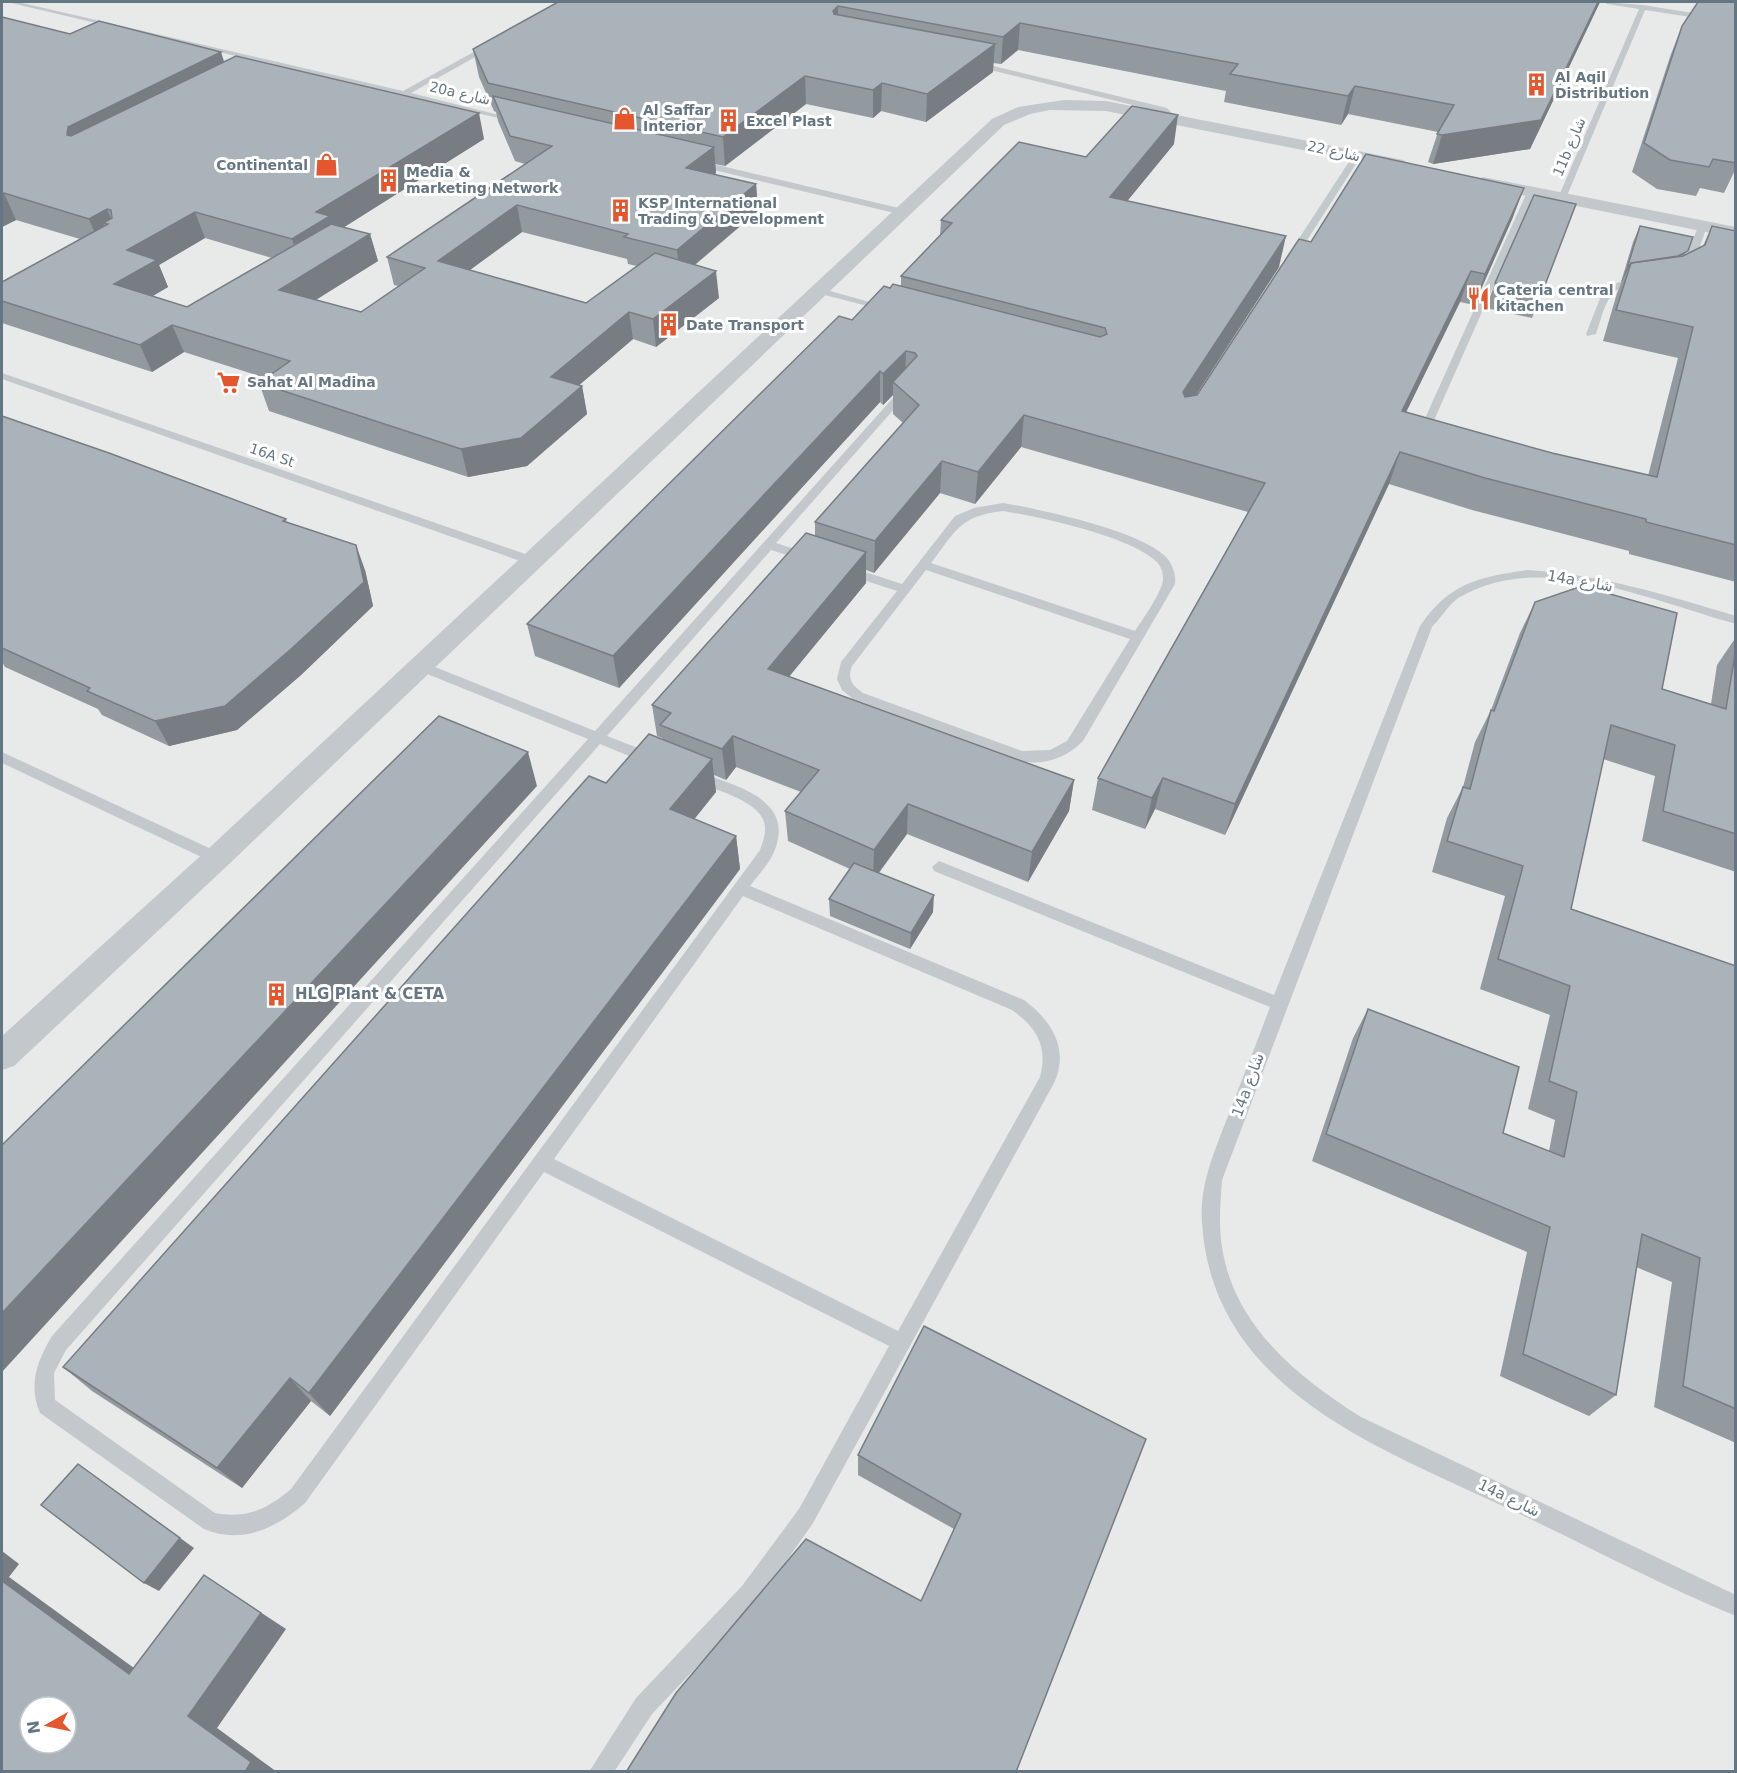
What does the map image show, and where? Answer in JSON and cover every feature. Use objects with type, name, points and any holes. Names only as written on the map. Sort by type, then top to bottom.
[{"type":"street","name":"شارع 22","points":[[2,1056],[217,858],[998,122],[1028,109],[1072,104],[1122,108],[1415,168]]},
{"type":"street","points":[[1461,177],[1736,233]]},
{"type":"lane","name":"20a شارع","points":[[10,2],[520,122]]},
{"type":"lane","points":[[1607,2],[1736,22]]},
{"type":"lane","name":"11b شارع","points":[[1562,198],[1643,7]]},
{"type":"lane","points":[[404,94],[496,42]]},
{"type":"lane","points":[[962,61],[1018,72],[1091,94],[1164,110],[1173,118]]},
{"type":"lane","points":[[259,68],[269,62]]},
{"type":"lane","points":[[1286,266],[1357,156]]},
{"type":"lane","points":[[683,160],[903,212]]},
{"type":"lane","points":[[1423,434],[1531,192]]},
{"type":"lane","points":[[1679,277],[1686,272],[1702,226]]},
{"type":"lane","points":[[1592,334],[1608,291],[1619,285],[1654,283]]},
{"type":"lane","points":[[820,291],[898,311]]},
{"type":"lane","name":"16A St","points":[[2,376],[533,561]]},
{"type":"lane","points":[[685,772],[749,797],[767,812],[772,821],[772,842],[742,889],[297,1496],[282,1510],[265,1520],[246,1526],[227,1527],[211,1522],[47,1406],[42,1382],[45,1369],[59,1344],[909,386]]},
{"type":"lane","points":[[990,507],[1016,508],[1140,545],[1161,558],[1170,576],[1169,584],[1072,745],[1065,751],[1044,757],[1021,756],[858,696],[845,685],[843,671],[846,665],[924,565],[959,519],[990,507]]},
{"type":"lane","points":[[769,545],[815,560]]},
{"type":"lane","points":[[924,565],[1138,637]]},
{"type":"lane","points":[[837,568],[906,590]]},
{"type":"lane","name":"14a شارع","points":[[1736,620],[1598,582],[1564,576],[1532,574],[1502,576],[1475,583],[1453,594],[1437,608],[1426,626],[1279,1004],[1213,1180],[1209,1207],[1210,1236],[1216,1266],[1227,1297],[1244,1327],[1265,1356],[1291,1382],[1321,1405],[1354,1424],[1736,1606]]},
{"type":"lane","points":[[420,666],[663,764]]},
{"type":"lane","points":[[2,757],[217,858]]},
{"type":"lane","points":[[939,867],[1279,1004]]},
{"type":"lane","points":[[600,1772],[644,1706],[724,1623],[780,1556],[806,1516],[903,1343],[1053,1065],[1050,1037],[1042,1024],[1018,1005],[742,889]]},
{"type":"lane","points":[[542,1162],[903,1343]]},
{"type":"shaded area","points":[[2,2],[1735,2],[1735,1771],[2,1772]]},
{"type":"building","points":[[558,2],[1598,2],[1541,120],[1442,135],[1437,134],[1454,105],[1355,86],[1348,96],[1230,74],[1238,64],[1020,23],[1003,37],[838,6],[833,11],[834,14],[995,44],[927,94],[882,83],[873,90],[805,76],[723,137],[488,83],[473,49]]},
{"type":"building","points":[[1698,2],[1736,2],[1736,163],[1713,159],[1709,167],[1670,160],[1644,143],[1682,26]]},
{"type":"building","points":[[2,17],[70,34],[99,21],[221,52],[68,127],[67,135],[71,136],[236,56],[479,113],[316,212],[330,216],[292,239],[195,212],[127,250],[157,260],[114,284],[187,307],[331,224],[370,234],[279,290],[361,312],[425,268],[387,257],[552,146],[510,136],[493,96],[714,147],[686,168],[756,184],[677,250],[624,237],[628,234],[517,205],[438,261],[586,303],[655,253],[716,271],[653,319],[629,312],[551,377],[582,386],[521,438],[461,449],[259,383],[290,361],[172,325],[140,345],[2,301],[2,282],[108,224],[103,223],[112,218],[111,210],[107,209],[89,219],[2,194]]},
{"type":"building","points":[[1132,106],[1178,115],[1110,197],[1286,236],[1183,392],[1185,397],[1197,395],[1299,239],[1311,242],[1366,154],[1524,188],[1485,274],[1471,271],[1402,411],[1552,453],[1657,477],[1693,327],[1616,310],[1631,263],[1683,256],[1705,245],[1712,226],[1736,231],[1736,545],[1646,522],[1646,519],[1485,478],[1400,452],[1235,804],[1163,778],[1152,798],[1098,778],[1265,483],[1024,415],[978,472],[942,461],[875,541],[815,522],[919,405],[893,382],[917,356],[915,353],[906,351],[883,374],[880,371],[613,656],[527,624],[839,316],[852,320],[884,286],[890,288],[893,284],[1100,337],[1107,334],[1105,328],[901,276],[952,223],[941,220],[1019,142],[1086,157]]},
{"type":"building","points":[[1534,195],[1576,204],[1542,293],[1495,283]]},
{"type":"building","points":[[1640,226],[1693,237],[1688,251],[1678,256],[1628,265]]},
{"type":"building","points":[[2,416],[286,519],[283,521],[356,545],[364,582],[225,706],[155,721],[87,691],[90,688],[2,648]]},
{"type":"building","points":[[806,533],[866,552],[768,669],[1074,780],[1032,852],[908,804],[874,850],[785,811],[819,770],[733,736],[722,749],[660,725],[671,713],[652,705]]},
{"type":"building","points":[[1582,586],[1677,613],[1662,689],[1726,709],[1736,648],[1736,834],[1663,811],[1675,745],[1611,725],[1571,909],[1736,966],[1736,1409],[1683,1386],[1700,1258],[1642,1234],[1616,1395],[1523,1354],[1550,1227],[1326,1134],[1368,1009],[1519,1067],[1503,1133],[1564,1157],[1577,1092],[1549,1081],[1570,986],[1498,959],[1523,866],[1447,841],[1463,787],[1470,789],[1491,710],[1494,711],[1535,602]]},
{"type":"building","name":"HLG Plant & CETA","points":[[439,716],[528,752],[2,1313],[2,1145]]},
{"type":"building","points":[[649,734],[712,759],[670,809],[736,836],[309,1393],[290,1378],[217,1468],[63,1367],[589,776],[606,783]]},
{"type":"building","points":[[854,863],[934,895],[911,933],[829,899]]},
{"type":"building","points":[[924,1326],[1146,1439],[1016,1772],[626,1772],[676,1693],[806,1539],[921,1601],[961,1514],[858,1455]]},
{"type":"building","points":[[78,1464],[180,1538],[144,1583],[41,1505]]},
{"type":"building","points":[[204,1575],[261,1613],[188,1716],[251,1762],[245,1772],[2,1772],[2,1581],[129,1674]]},
{"type":"place","name":"Al Aqil Distribution","points":[[1537,85]]},
{"type":"place","name":"Al Saffar Interior","points":[[625,118]]},
{"type":"place","name":"Excel Plast","points":[[728,121]]},
{"type":"place","name":"Continental","points":[[326,165]]},
{"type":"place","name":"Media & marketing Network","points":[[388,180]]},
{"type":"place","name":"KSP International Trading & Development","points":[[620,211]]},
{"type":"place","name":"Cateria central kitachen","points":[[1478,298]]},
{"type":"place","name":"Date Transport","points":[[668,325]]},
{"type":"place","name":"Sahat Al Madina","points":[[229,382]]},
{"type":"place","name":"HLG Plant & CETA","points":[[277,994]]}]
